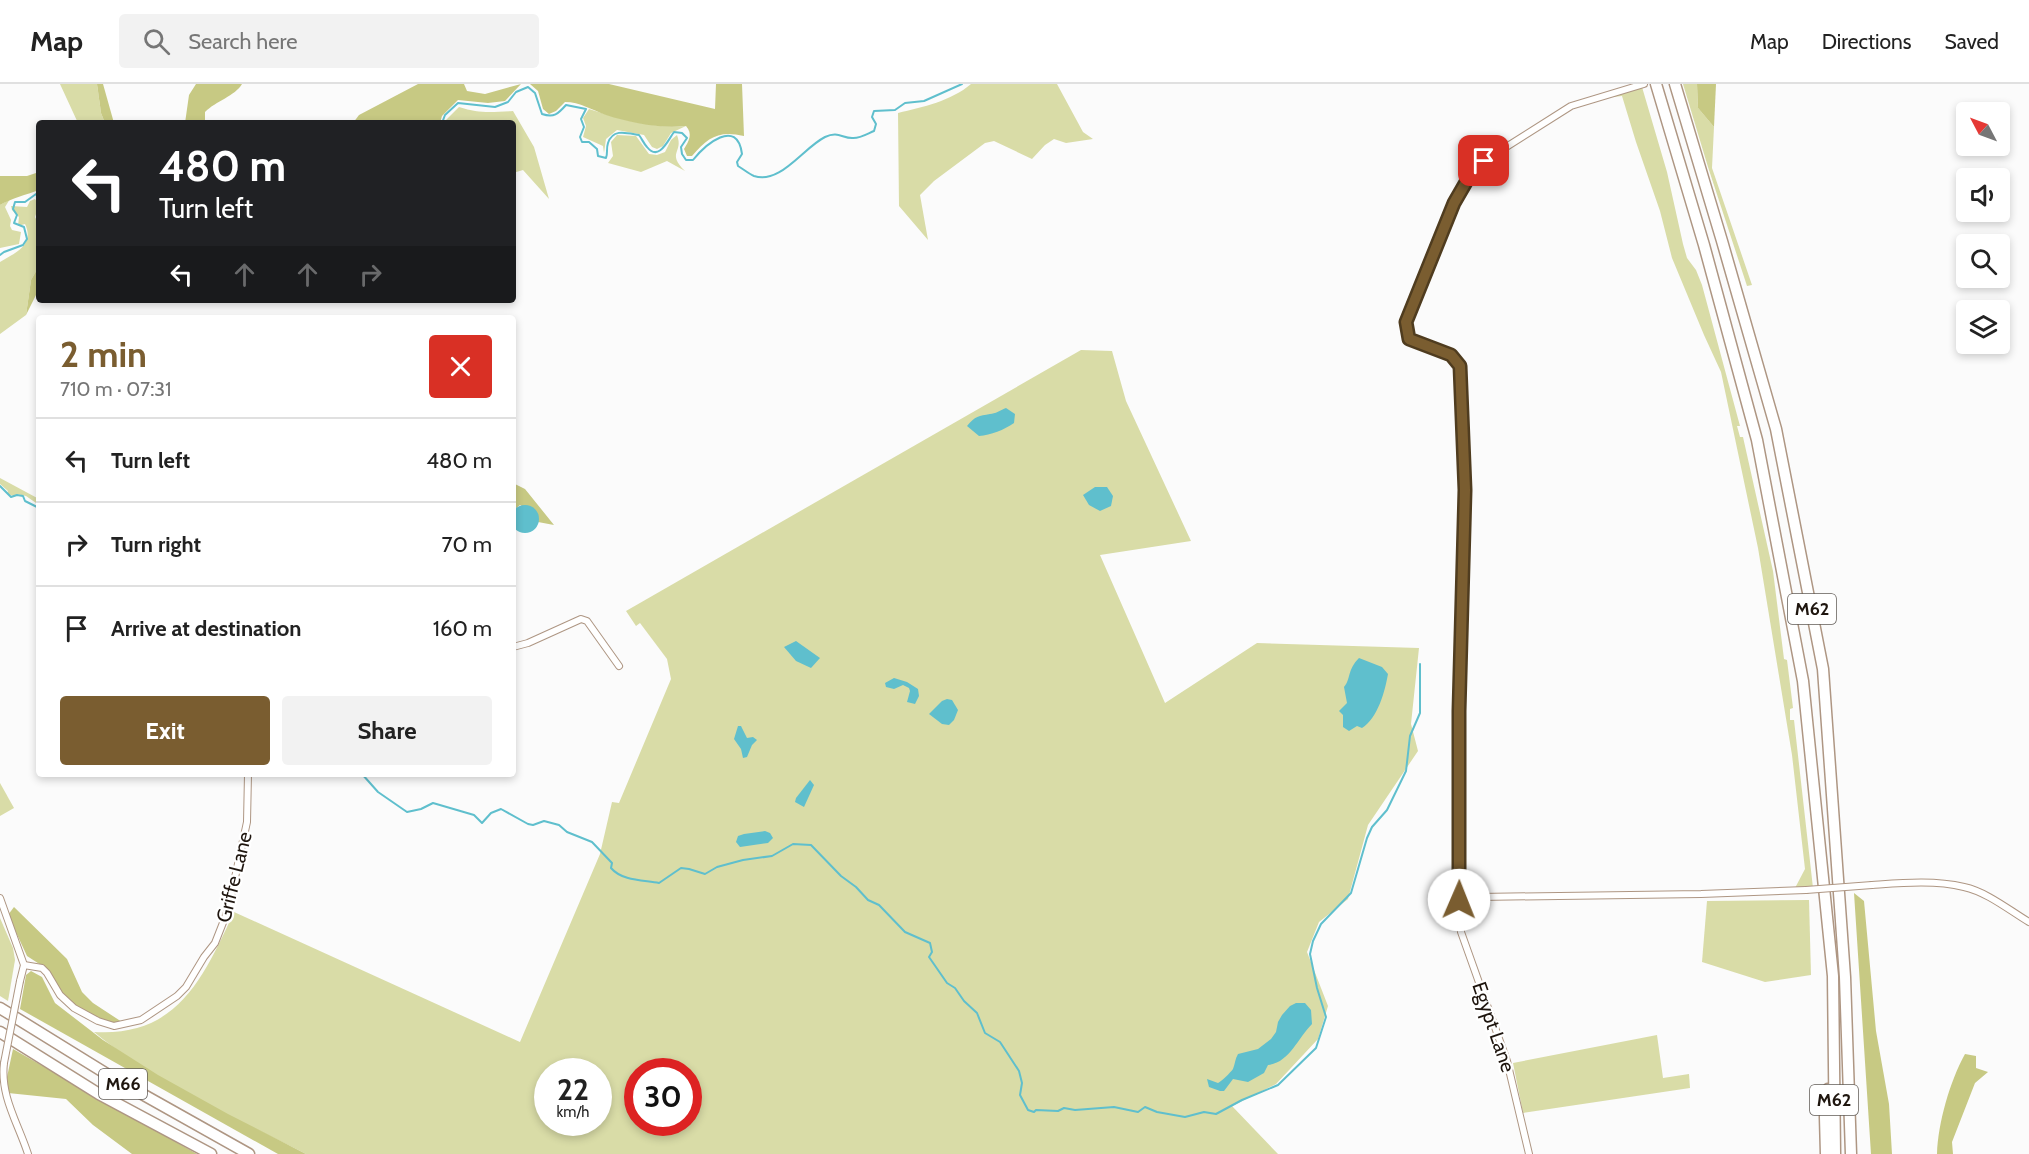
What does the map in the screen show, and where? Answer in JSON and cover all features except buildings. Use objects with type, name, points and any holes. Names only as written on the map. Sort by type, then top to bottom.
[{"type":"highway","name":"M62","points":[[1656,84],[1704,245],[1757,440],[1803,681],[1833,976],[1835,1154]]},
{"type":"highway","name":"M62","points":[[1675,84],[1776,429],[1823,669],[1845,977],[1851,1153]]},
{"type":"highway","name":"M66","points":[[0,1008],[110,1076],[249,1154]]},
{"type":"highway","name":"M66","points":[[0,1032],[99,1094],[210,1154]]},
{"type":"highway","points":[[1826,1154],[1825,1117],[1833,1047]]},
{"type":"street","name":"Egypt Lane","points":[[1529,1154],[1507,1061],[1461,932],[1459,711],[1465,490],[1460,366],[1451,355],[1409,339],[1406,322],[1454,203],[1469,177],[1484,161],[1571,106],[1644,84]]},
{"type":"street","points":[[516,646],[581,619],[587,621],[619,666]]},
{"type":"street","name":"Griffe Lane","points":[[24,964],[42,968],[60,995],[74,1008],[98,1021],[114,1026],[141,1020],[177,996],[186,987],[215,943],[228,910],[247,822],[248,777]]},
{"type":"street","points":[[1459,900],[1479,897],[1806,890],[1918,882],[1965,887],[1989,897],[2029,922]]},
{"type":"street","points":[[0,898],[24,964],[1,1075],[2,1088],[28,1154]]},
{"type":"green space","points":[[60,84],[97,84],[104,120],[77,120]]},
{"type":"green space","points":[[97,84],[103,84],[113,120],[104,120]]},
{"type":"green space","points":[[196,84],[242,84],[235,92],[205,112],[205,120],[185,120],[189,95]]},
{"type":"green space","points":[[418,84],[464,84],[467,91],[485,94],[521,84],[505,101],[488,103],[458,100],[441,120],[355,120],[359,115]]},
{"type":"green space","points":[[530,84],[609,84],[715,109],[716,84],[742,84],[744,136],[728,134],[715,137],[703,144],[692,156],[687,156],[684,149],[690,135],[686,126],[666,127],[635,123],[570,102],[565,102],[549,114],[543,109],[538,91]]},
{"type":"green space","points":[[971,84],[1057,84],[1083,132],[1093,139],[1066,143],[1054,139],[1032,159],[994,141],[985,143],[934,181],[920,195],[928,240],[899,206],[898,113],[946,99]]},
{"type":"green space","points":[[1683,84],[1697,84],[1698,108],[1714,127],[1712,168],[1752,285],[1747,286]]},
{"type":"green space","points":[[1697,84],[1716,84],[1714,127],[1698,108]]},
{"type":"green space","points":[[1642,87],[1667,172],[1687,258],[1696,270],[1702,285],[1740,426],[1737,426],[1740,437],[1743,437],[1773,571],[1784,659],[1787,660],[1793,708],[1790,709],[1790,720],[1794,720],[1813,888],[1795,888],[1805,869],[1792,755],[1758,548],[1721,372],[1672,258],[1660,211],[1622,96],[1613,97]]},
{"type":"green space","points":[[459,107],[480,112],[513,111],[534,147],[549,199],[523,170],[516,172],[516,120],[446,120]]},
{"type":"green space","points":[[589,109],[649,125],[686,126],[671,133],[663,146],[657,149],[652,147],[644,135],[617,130],[606,139],[604,153],[603,146],[583,137],[586,126],[583,118]]},
{"type":"green space","points":[[617,135],[636,136],[649,154],[657,155],[665,152],[671,140],[677,135],[679,146],[676,156],[679,165],[685,171],[667,161],[641,172],[608,163],[613,156],[611,142]]},
{"type":"green space","points":[[36,173],[36,191],[0,205],[0,176],[27,176]]},
{"type":"green space","points":[[10,199],[5,207],[11,220],[12,230],[21,232],[19,244],[0,248],[0,205]]},
{"type":"green space","points":[[36,200],[36,271],[31,280],[26,315],[0,334],[0,262],[22,248],[27,238],[25,224],[18,226],[19,217],[11,206],[27,207],[30,201]]},
{"type":"green space","points":[[36,271],[36,295],[26,315],[31,280]]},
{"type":"green space","points":[[1081,350],[1112,351],[1126,401],[1191,541],[1100,555],[1165,703],[1257,643],[1419,648],[1411,724],[1418,751],[1368,825],[1348,899],[1319,922],[1307,952],[1328,1006],[1318,1039],[1276,1084],[1232,1106],[1278,1154],[306,1154],[169,1083],[117,1050],[94,1032],[123,1031],[147,1025],[167,1014],[184,999],[198,980],[234,912],[520,1042],[600,854],[612,802],[619,803],[671,679],[667,659],[640,623],[636,626],[626,611]]},
{"type":"green space","points":[[0,478],[36,497],[36,503],[26,496],[7,494],[8,491],[0,484]]},
{"type":"green space","points":[[516,484],[525,489],[554,525],[538,522],[538,515],[520,505],[516,508]]},
{"type":"green space","points":[[0,783],[14,808],[0,816]]},
{"type":"green space","points":[[1854,893],[1864,901],[1876,1031],[1889,1104],[1892,1154],[1871,1154]]},
{"type":"green space","points":[[1809,900],[1811,975],[1765,982],[1702,962],[1707,901]]},
{"type":"green space","points":[[14,907],[67,959],[82,992],[93,1003],[122,1022],[110,1022],[92,1016],[68,1001],[44,967],[27,956],[8,915]]},
{"type":"green space","points":[[0,918],[13,948],[15,960],[8,1001],[0,996]]},
{"type":"green space","points":[[31,971],[42,977],[55,1003],[103,1040],[158,1075],[306,1154],[278,1154],[20,1009],[26,975]]},
{"type":"green space","points":[[1657,1035],[1663,1078],[1689,1074],[1690,1088],[1523,1113],[1513,1063]]},
{"type":"green space","points":[[13,1049],[197,1154],[132,1154],[93,1125],[66,1099],[8,1093],[7,1077]]},
{"type":"green space","points":[[1965,1054],[1976,1056],[1976,1068],[1988,1072],[1975,1083],[1952,1142],[1953,1154],[1937,1154],[1946,1103],[1954,1077]]},
{"type":"water","points":[[1006,408],[1015,414],[1014,423],[1002,430],[979,436],[967,426],[977,417]]},
{"type":"water","points":[[1095,487],[1107,487],[1113,496],[1111,506],[1100,511],[1089,505],[1083,495]]},
{"type":"water","points":[[525,505],[530,506],[538,514],[538,524],[535,529],[525,533],[516,530],[516,508]]},
{"type":"water","points":[[796,641],[820,658],[811,668],[796,661],[784,647]]},
{"type":"water","points":[[1359,658],[1382,667],[1388,674],[1383,696],[1368,724],[1362,728],[1357,726],[1349,731],[1343,727],[1343,715],[1339,711],[1347,703],[1344,687]]},
{"type":"water","points":[[894,678],[918,689],[919,696],[915,704],[907,702],[909,688],[903,685],[894,689],[886,687],[885,683]]},
{"type":"water","points":[[947,699],[952,700],[958,710],[949,725],[942,724],[929,714]]},
{"type":"water","points":[[738,726],[741,726],[747,738],[753,737],[757,740],[747,757],[743,758],[741,749],[734,739]]},
{"type":"water","points":[[810,780],[814,785],[804,807],[795,802]]},
{"type":"water","points":[[765,831],[773,838],[768,843],[740,847],[736,842],[738,836]]},
{"type":"water","points":[[1296,1003],[1305,1003],[1311,1010],[1312,1024],[1282,1060],[1268,1065],[1264,1073],[1248,1082],[1233,1079],[1224,1091],[1209,1087],[1207,1079],[1218,1083],[1222,1081],[1233,1069],[1238,1054],[1258,1049],[1271,1039],[1282,1015]]},
{"type":"waterway","points":[[443,120],[445,115],[458,103],[495,107],[508,102],[516,92],[528,87],[535,93],[542,114],[550,116],[556,114],[566,105],[586,109],[581,119],[584,127],[580,137],[582,142],[589,142],[597,149],[598,156],[606,158],[610,138],[617,133],[639,135],[647,147],[655,152],[663,148],[674,132],[682,133],[687,138],[681,147],[686,160],[693,160],[712,142],[727,136],[734,137],[739,143],[742,154],[737,162],[738,166],[754,176],[764,177],[782,171],[829,135],[855,138],[874,131],[876,124],[872,117],[874,111],[895,110],[905,103],[924,101],[962,84]]},
{"type":"waterway","points":[[0,255],[23,245],[27,239],[24,227],[14,223],[17,215],[13,209],[15,202],[25,202],[36,194]]},
{"type":"waterway","points":[[0,486],[11,497],[23,496],[25,501],[36,506]]},
{"type":"waterway","points":[[365,777],[378,792],[407,812],[433,803],[474,815],[482,823],[491,813],[501,809],[528,824],[533,825],[544,821],[559,825],[567,832],[592,842],[612,863],[611,868],[621,875],[659,883],[681,868],[705,874],[717,867],[743,860],[772,856],[793,844],[811,845],[841,876],[868,900],[879,905],[905,932],[930,943],[932,952],[929,957],[947,983],[955,988],[964,1001],[977,1013],[985,1033],[1000,1042],[1019,1071],[1022,1083],[1020,1095],[1028,1110],[1034,1112],[1036,1110],[1058,1111],[1064,1108],[1075,1110],[1114,1107],[1138,1112],[1145,1107],[1157,1112],[1185,1117],[1204,1112],[1216,1114],[1278,1085],[1316,1048],[1326,1017],[1310,954],[1313,941],[1321,924],[1351,893],[1367,838],[1372,827],[1387,810],[1406,771],[1410,736],[1420,713],[1420,664]]},
{"type":"route","points":[[1459,900],[1459,711],[1465,490],[1460,366],[1451,355],[1409,339],[1406,322],[1454,203],[1469,177],[1484,161]]}]
